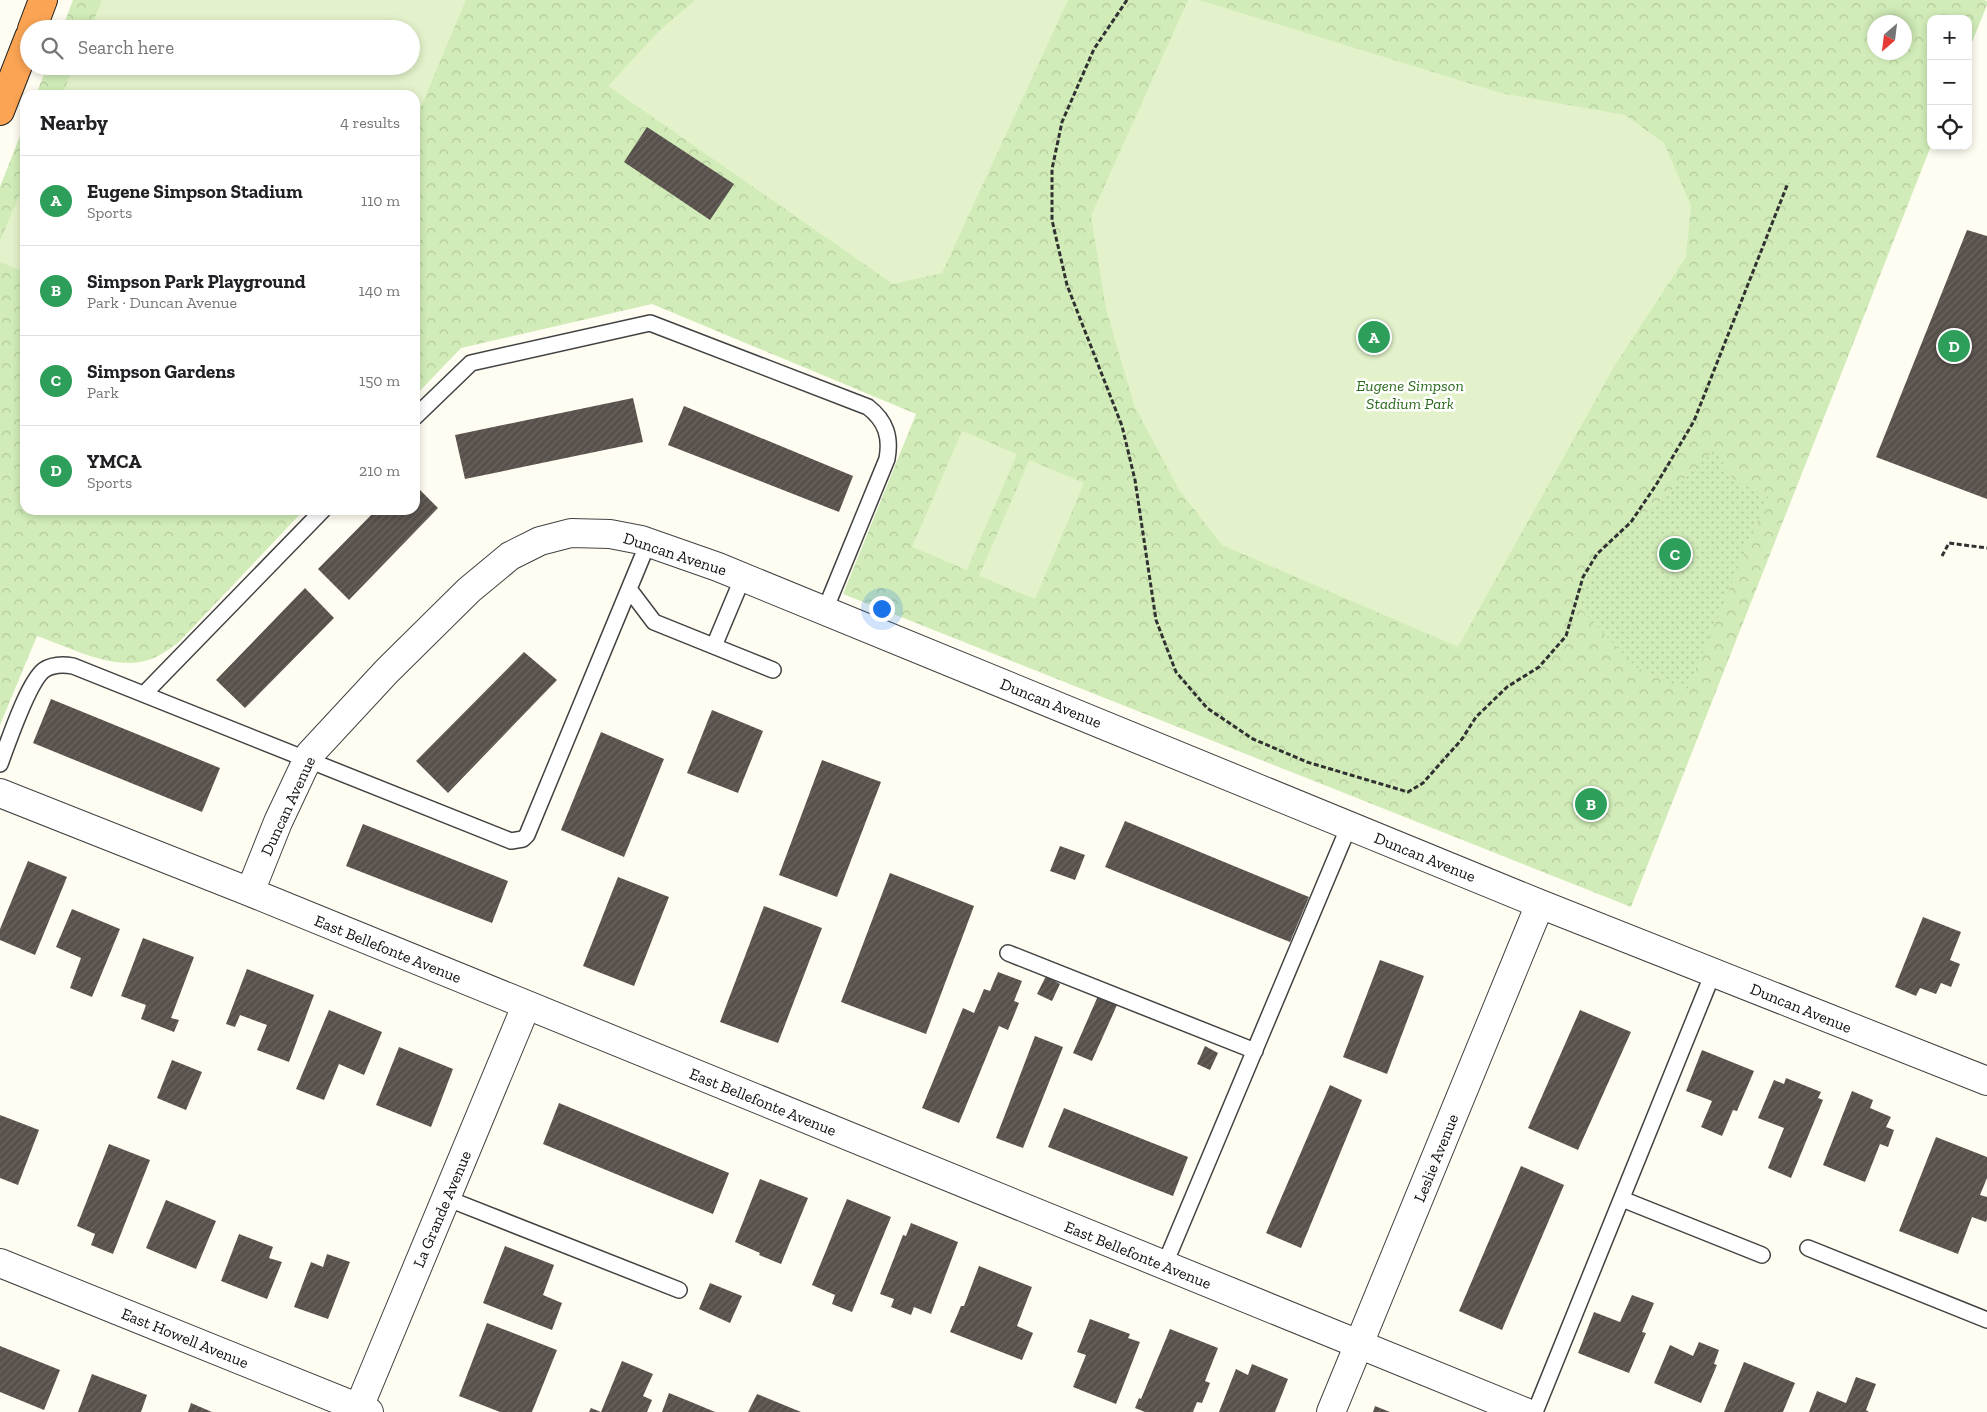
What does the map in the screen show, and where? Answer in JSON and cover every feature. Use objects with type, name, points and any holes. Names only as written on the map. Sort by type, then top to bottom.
[{"type":"highway","points":[[35,20],[43,0]]},
{"type":"highway","points":[[0,111],[20,60]]},
{"type":"street","name":"Duncan Avenue","points":[[250,892],[278,822],[310,754],[387,671],[469,590],[510,556],[540,541],[571,532],[610,534],[648,543],[742,577],[1540,904],[1987,1081]]},
{"type":"street","name":"East Bellefonte Avenue","points":[[0,793],[250,892],[1525,1412]]},
{"type":"street","name":"Leslie Avenue","points":[[1331,1412],[1540,904]]},
{"type":"street","name":"La Grande Avenue","points":[[362,1411],[446,1198],[526,1006]]},
{"type":"street","name":"East Howell Avenue","points":[[0,1263],[362,1411]]},
{"type":"lane","points":[[420,412],[471,363],[650,323],[868,407],[877,414],[884,425],[888,436],[888,452],[825,610]]},
{"type":"lane","points":[[144,694],[318,515]]},
{"type":"lane","points":[[0,764],[33,683],[45,669],[54,665],[73,666],[511,840],[523,839],[527,835],[648,543]]},
{"type":"lane","points":[[714,646],[742,577]]},
{"type":"lane","points":[[629,589],[654,622],[773,670]]},
{"type":"lane","points":[[1164,1266],[1349,826]]},
{"type":"lane","points":[[1008,953],[1255,1051]]},
{"type":"lane","points":[[1535,1412],[1714,973]]},
{"type":"lane","points":[[446,1198],[679,1290]]},
{"type":"lane","points":[[1622,1199],[1762,1255]]},
{"type":"lane","points":[[1808,1248],[1987,1320]]},
{"type":"path","points":[[1127,0],[1094,49],[1062,122],[1052,169],[1052,220],[1067,285],[1122,426],[1135,480],[1156,620],[1176,672],[1208,708],[1253,739],[1307,762],[1408,792],[1423,783],[1462,740],[1476,717],[1508,688],[1539,667],[1566,636],[1583,577],[1597,554],[1631,522],[1656,486],[1694,421],[1788,183]]},
{"type":"path","points":[[1942,556],[1949,543],[1987,548]]},
{"type":"green space","name":"Eugene Simpson Stadium Park","points":[[73,0],[1987,1],[1972,42],[1972,15],[1927,15],[1927,150],[1929,150],[1631,907],[843,594],[916,414],[652,304],[461,348],[420,391],[420,90],[38,90],[44,75],[420,75],[420,20],[65,20]]},
{"type":"green space","points":[[102,0],[466,0],[420,109],[420,90],[64,90],[70,75],[420,75],[420,20],[94,20]]},
{"type":"green space","points":[[695,0],[1068,0],[942,273],[893,284],[608,86],[660,30]]},
{"type":"green space","points":[[1188,0],[1199,0],[1501,93],[1625,115],[1664,143],[1691,206],[1686,257],[1615,365],[1458,647],[1222,545],[1179,490],[1134,405],[1106,309],[1091,216]]},
{"type":"green space","points":[[20,136],[20,515],[299,515],[179,642],[156,657],[142,662],[112,661],[81,653],[37,636],[0,725],[0,187]]},
{"type":"green space","points":[[20,194],[20,270],[0,262],[0,241]]},
{"type":"green space","points":[[962,431],[1017,454],[967,570],[912,547]]},
{"type":"green space","points":[[1715,450],[1733,479],[1768,497],[1687,690],[1637,668],[1579,608],[1588,577],[1626,532]]},
{"type":"green space","points":[[1029,460],[1084,483],[1035,599],[979,576]]},
{"type":"building","points":[[647,127],[734,184],[710,220],[624,162]]},
{"type":"building","points":[[1967,230],[1987,236],[1987,499],[1876,457]]},
{"type":"building","points":[[633,398],[643,442],[465,479],[455,435]]},
{"type":"building","points":[[684,406],[853,476],[839,512],[668,445]]},
{"type":"building","points":[[420,490],[438,508],[349,600],[318,569],[371,515],[420,515]]},
{"type":"building","points":[[305,588],[334,618],[245,708],[216,680]]},
{"type":"building","points":[[524,652],[557,680],[448,793],[416,761]]},
{"type":"building","points":[[51,699],[220,768],[202,812],[33,743]]},
{"type":"building","points":[[712,710],[763,731],[738,793],[687,773]]},
{"type":"building","points":[[601,732],[664,759],[624,857],[561,830]]},
{"type":"building","points":[[822,760],[881,782],[837,897],[779,875]]},
{"type":"building","points":[[1125,821],[1309,897],[1290,942],[1105,867]]},
{"type":"building","points":[[363,824],[508,881],[492,923],[346,866]]},
{"type":"building","points":[[1060,846],[1085,855],[1075,880],[1050,871]]},
{"type":"building","points":[[28,861],[67,877],[35,955],[0,940],[0,929]]},
{"type":"building","points":[[890,873],[974,906],[926,1034],[841,1002]]},
{"type":"building","points":[[618,877],[669,897],[634,986],[583,966]]},
{"type":"building","points":[[764,906],[822,928],[778,1043],[720,1022]]},
{"type":"building","points":[[72,909],[120,929],[92,997],[70,988],[81,958],[56,947]]},
{"type":"building","points":[[1923,917],[1961,932],[1950,960],[1960,964],[1951,987],[1941,983],[1936,994],[1920,988],[1916,996],[1895,987]]},
{"type":"building","points":[[143,938],[194,957],[171,1018],[179,1020],[174,1032],[141,1019],[146,1005],[121,996]]},
{"type":"building","points":[[1380,960],[1424,976],[1387,1074],[1343,1057]]},
{"type":"building","points":[[247,969],[314,995],[289,1062],[257,1050],[267,1025],[240,1015],[235,1027],[226,1024]]},
{"type":"building","points":[[998,972],[1022,981],[1014,1001],[1019,1003],[1008,1030],[999,1026],[959,1123],[922,1108],[963,1008],[974,1013],[984,989],[990,991]]},
{"type":"building","points":[[1046,976],[1060,984],[1052,1001],[1037,994]]},
{"type":"building","points":[[1098,996],[1117,1005],[1092,1061],[1073,1053]]},
{"type":"building","points":[[329,1010],[382,1032],[364,1075],[339,1064],[324,1100],[296,1089]]},
{"type":"building","points":[[1580,1010],[1631,1032],[1578,1150],[1528,1128]]},
{"type":"building","points":[[1035,1036],[1063,1047],[1023,1148],[996,1138]]},
{"type":"building","points":[[1205,1046],[1218,1053],[1210,1070],[1197,1064]]},
{"type":"building","points":[[399,1047],[453,1069],[431,1127],[376,1105]]},
{"type":"building","points":[[1702,1050],[1754,1071],[1737,1111],[1733,1110],[1722,1136],[1701,1127],[1712,1101],[1686,1091]]},
{"type":"building","points":[[172,1060],[202,1072],[186,1110],[157,1098]]},
{"type":"building","points":[[1786,1078],[1821,1092],[1818,1098],[1823,1100],[1791,1178],[1768,1168],[1784,1128],[1758,1118],[1774,1080],[1784,1084]]},
{"type":"building","points":[[1330,1085],[1362,1100],[1301,1248],[1266,1233]]},
{"type":"building","points":[[1852,1091],[1873,1100],[1870,1108],[1891,1117],[1886,1127],[1894,1130],[1888,1147],[1880,1144],[1865,1182],[1823,1165]]},
{"type":"building","points":[[559,1103],[729,1173],[713,1214],[543,1144]]},
{"type":"building","points":[[1064,1108],[1188,1157],[1173,1196],[1048,1147]]},
{"type":"building","points":[[0,1115],[39,1130],[18,1185],[0,1178]]},
{"type":"building","points":[[1936,1137],[1987,1157],[1987,1178],[1980,1195],[1987,1197],[1987,1219],[1986,1222],[1972,1217],[1958,1254],[1899,1231]]},
{"type":"building","points":[[109,1144],[150,1160],[113,1254],[91,1245],[95,1234],[77,1226]]},
{"type":"building","points":[[1521,1166],[1564,1185],[1502,1330],[1459,1311]]},
{"type":"building","points":[[760,1179],[808,1198],[781,1264],[735,1242]]},
{"type":"building","points":[[847,1199],[891,1217],[852,1312],[832,1304],[835,1295],[812,1285]]},
{"type":"building","points":[[166,1200],[216,1221],[196,1269],[146,1248]]},
{"type":"building","points":[[911,1223],[958,1242],[931,1314],[914,1307],[911,1315],[891,1307],[894,1299],[880,1294],[903,1235],[906,1236]]},
{"type":"building","points":[[239,1234],[273,1247],[269,1258],[282,1262],[267,1299],[221,1281]]},
{"type":"building","points":[[505,1246],[554,1265],[543,1295],[562,1303],[552,1330],[483,1303]]},
{"type":"building","points":[[327,1254],[350,1262],[328,1319],[294,1307],[311,1262],[323,1267]]},
{"type":"building","points":[[979,1266],[1032,1287],[1017,1326],[1033,1333],[1022,1360],[950,1332],[961,1306],[964,1306]]},
{"type":"building","points":[[710,1283],[742,1296],[730,1323],[699,1309]]},
{"type":"building","points":[[1632,1295],[1654,1303],[1642,1332],[1646,1333],[1629,1373],[1578,1353],[1594,1312],[1620,1322]]},
{"type":"building","points":[[1090,1319],[1130,1334],[1128,1338],[1140,1342],[1116,1404],[1073,1387],[1086,1355],[1077,1352]]},
{"type":"building","points":[[487,1323],[557,1350],[532,1412],[500,1412],[459,1396]]},
{"type":"building","points":[[1170,1329],[1218,1348],[1205,1381],[1210,1383],[1202,1403],[1197,1402],[1193,1412],[1145,1412],[1135,1408],[1139,1398],[1141,1399]]},
{"type":"building","points":[[1699,1342],[1719,1350],[1714,1364],[1717,1365],[1701,1403],[1654,1383],[1670,1345],[1693,1356]]},
{"type":"building","points":[[0,1346],[60,1370],[44,1410],[0,1392]]},
{"type":"building","points":[[622,1361],[653,1374],[643,1396],[652,1400],[647,1412],[601,1412]]},
{"type":"building","points":[[1744,1362],[1795,1383],[1783,1412],[1724,1412]]},
{"type":"building","points":[[1252,1364],[1288,1379],[1275,1412],[1219,1412],[1236,1369],[1248,1375]]},
{"type":"building","points":[[92,1374],[147,1395],[141,1412],[78,1412]]},
{"type":"building","points":[[1856,1377],[1876,1384],[1866,1410],[1869,1412],[1809,1412],[1817,1391],[1846,1403]]},
{"type":"building","points":[[669,1393],[696,1404],[715,1412],[662,1412]]},
{"type":"building","points":[[757,1394],[801,1412],[748,1412]]},
{"type":"building","points":[[191,1403],[212,1412],[188,1412]]},
{"type":"building","points":[[1375,1406],[1390,1412],[1373,1412]]},
{"type":"building","points":[[591,1408],[601,1412],[589,1412]]},
{"type":"place","name":"Eugene Simpson Stadium","points":[[1374,337]]},
{"type":"place","name":"YMCA","points":[[1954,346]]},
{"type":"place","name":"Simpson Gardens","points":[[1675,554]]},
{"type":"place","name":"Simpson Park Playground","points":[[1591,804]]}]
